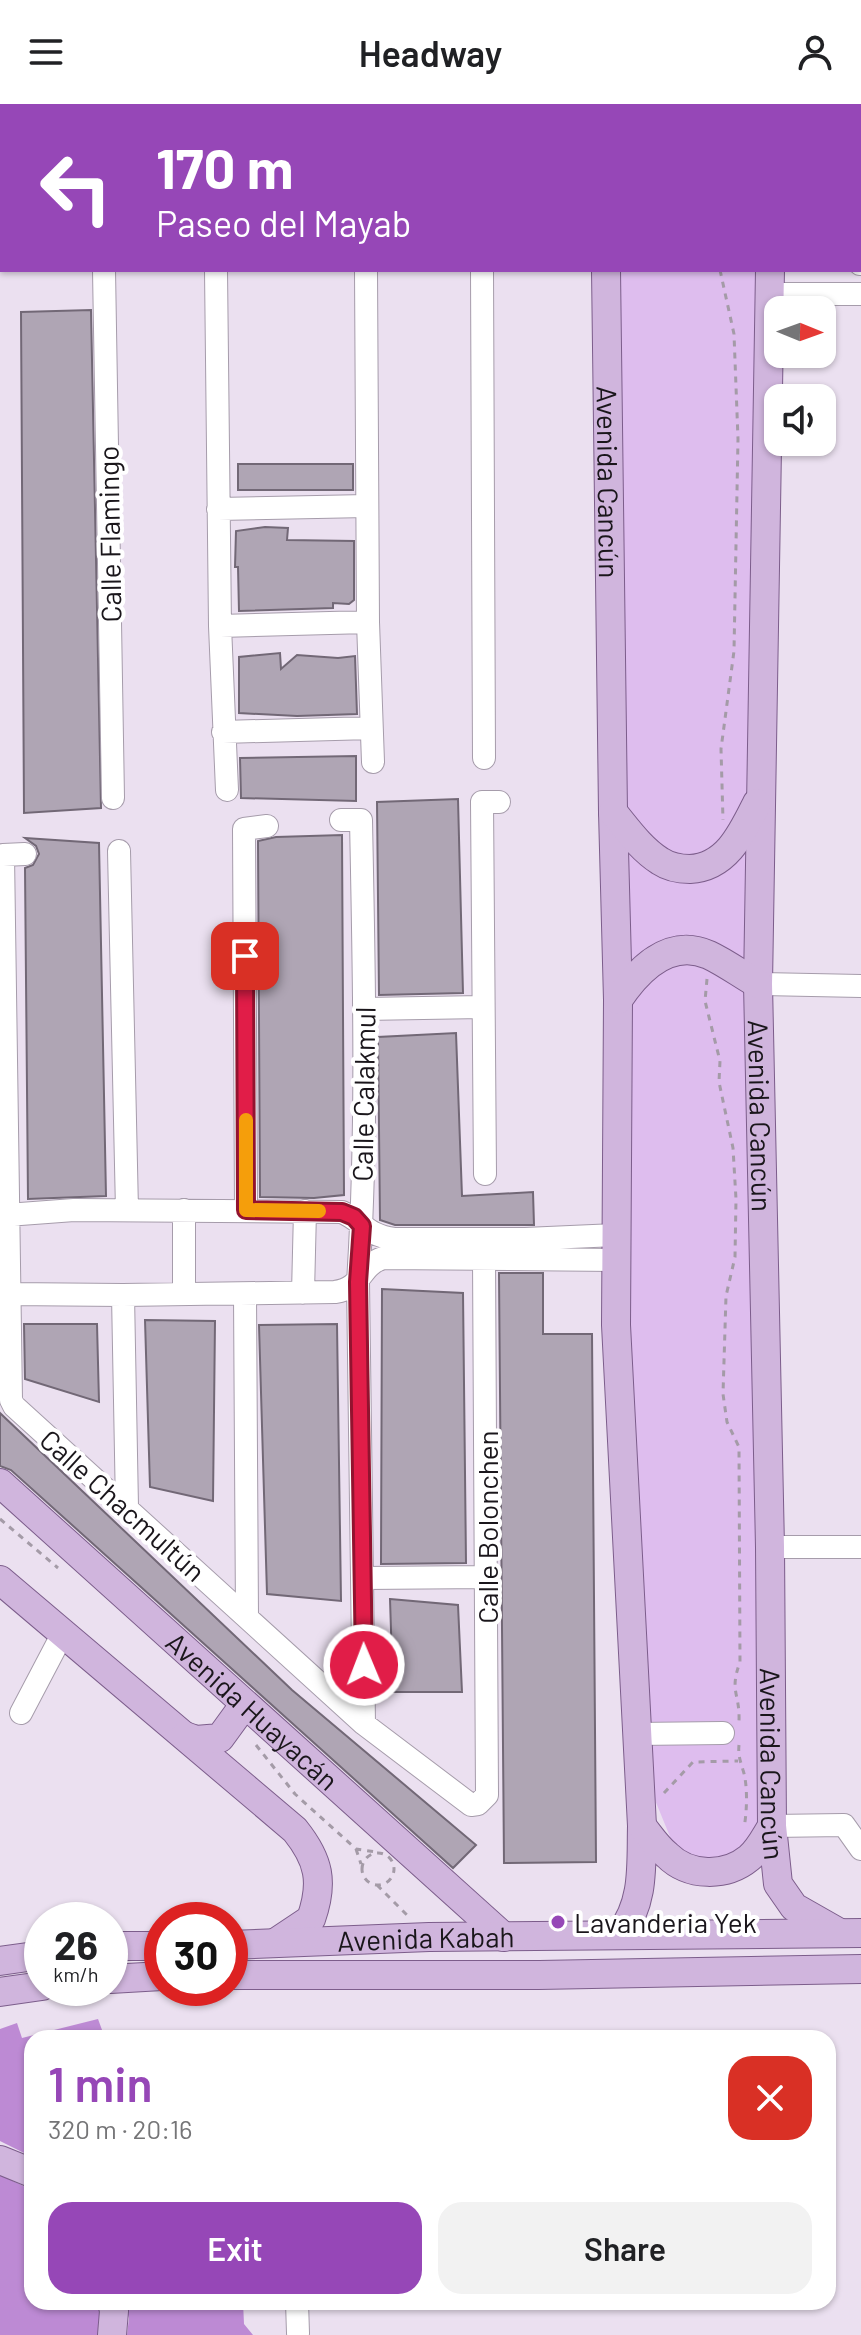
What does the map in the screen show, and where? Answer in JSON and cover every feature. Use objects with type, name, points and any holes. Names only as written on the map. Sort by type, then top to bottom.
[{"type":"main road","name":"Avenida Cancún","points":[[606,272],[618,1000],[616,1325],[642,1826],[638,1897],[632,1919],[620,1934]]},
{"type":"main road","name":"Avenida Cancún","points":[[770,282],[758,984],[770,1547],[772,1826],[778,1884],[794,1907],[850,1932]]},
{"type":"main road","points":[[613,812],[656,859],[672,867],[701,867],[727,852],[742,833],[760,797]]},
{"type":"main road","points":[[618,1000],[634,977],[657,957],[688,950],[717,960],[758,984]]},
{"type":"main road","name":"Avenida Huayacán","points":[[0,1483],[504,1937]]},
{"type":"main road","points":[[0,1580],[295,1830],[310,1848],[319,1878],[311,1919],[273,1944],[248,1952]]},
{"type":"main road","points":[[185,1736],[208,1740],[220,1738],[244,1705]]},
{"type":"main road","points":[[642,1826],[668,1857],[682,1866],[722,1872],[751,1857],[772,1826]]},
{"type":"main road","name":"Avenida Kabah","points":[[248,1945],[429,1937],[850,1932]]},
{"type":"main road","points":[[0,1961],[24,1958]]},
{"type":"main road","name":"Avenida Kabah","points":[[248,1975],[539,1975],[861,1969]]},
{"type":"main road","points":[[0,1992],[24,1989]]},
{"type":"main road","points":[[0,2160],[24,2170]]},
{"type":"main road","points":[[112,2335],[114,2310]]},
{"type":"street","name":"Calle Flamingo","points":[[104,272],[113,798]]},
{"type":"street","points":[[216,272],[220,626],[227,790]]},
{"type":"street","points":[[366,272],[368,622],[373,762]]},
{"type":"street","points":[[482,272],[484,758]]},
{"type":"street","points":[[770,282],[861,294]]},
{"type":"street","points":[[218,509],[367,506]]},
{"type":"street","points":[[220,626],[368,622]]},
{"type":"street","points":[[223,732],[371,728]]},
{"type":"street","points":[[485,1174],[482,802],[499,802]]},
{"type":"street","name":"Calle Calakmul","points":[[341,820],[361,820],[364,1009],[362,1226],[358,1282],[364,1724]]},
{"type":"street","points":[[246,1210],[244,829],[267,826]]},
{"type":"street","points":[[119,851],[127,1210]]},
{"type":"street","name":"Calle Chacmultún","points":[[25,854],[3,855],[3,1149],[11,1400],[364,1724],[464,1803],[478,1804],[487,1795]]},
{"type":"street","points":[[758,984],[861,986]]},
{"type":"street","points":[[364,1009],[482,1007]]},
{"type":"street","points":[[7,1215],[74,1210],[342,1212],[354,1217],[376,1236],[394,1239],[616,1248]]},
{"type":"street","points":[[184,1210],[184,1294]]},
{"type":"street","points":[[303,1293],[305,1211]]},
{"type":"street","points":[[8,1294],[245,1295],[347,1290],[358,1282],[371,1262],[383,1258],[484,1258],[616,1248]]},
{"type":"street","name":"Calle Bolonchen","points":[[484,1258],[487,1795]]},
{"type":"street","points":[[123,1295],[127,1507]]},
{"type":"street","points":[[245,1295],[247,1617]]},
{"type":"street","points":[[770,1547],[861,1547]]},
{"type":"street","points":[[363,1578],[488,1577]]},
{"type":"street","points":[[21,1713],[63,1633]]},
{"type":"street","points":[[636,1734],[723,1733]]},
{"type":"street","points":[[772,1826],[852,1825],[861,1849]]},
{"type":"street","points":[[297,2310],[298,2333]]},
{"type":"path","points":[[720,272],[734,334],[738,439],[734,651],[721,749],[721,801],[727,852]]},
{"type":"path","points":[[717,960],[707,978],[705,1001],[720,1061],[719,1082],[733,1148],[736,1199],[735,1257],[726,1296],[723,1336],[723,1394],[727,1422],[739,1447],[740,1662],[733,1689],[740,1704],[738,1761],[743,1769],[745,1789],[745,1823],[740,1838]]},
{"type":"path","points":[[664,1804],[664,1793],[693,1762],[738,1761]]},
{"type":"path","points":[[356,1849],[364,1877],[377,1885],[429,1937]]},
{"type":"path","points":[[362,1867],[373,1854],[382,1853],[391,1859],[394,1869],[391,1879],[377,1885]]},
{"type":"shaded area","points":[[606,272],[769,272],[769,296],[764,296],[764,368],[769,368],[769,384],[764,384],[764,456],[769,456],[772,1826],[751,1857],[682,1866],[655,1800],[616,1325]]},
{"type":"shaded area","points":[[98,2019],[102,2030],[54,2030]]},
{"type":"shaded area","points":[[17,2023],[22,2038],[24,2153],[0,2141],[0,2029]]},
{"type":"shaded area","points":[[0,2175],[24,2186],[24,2310],[100,2310],[102,2315],[101,2335],[0,2335]]},
{"type":"shaded area","points":[[126,2310],[243,2310],[244,2324],[253,2335],[127,2335]]},
{"type":"building","points":[[91,310],[101,808],[24,813],[21,312]]},
{"type":"building","points":[[238,464],[353,464],[353,490],[238,490]]},
{"type":"building","points":[[288,528],[287,540],[354,541],[354,600],[349,604],[333,603],[333,608],[239,611],[236,531]]},
{"type":"building","points":[[280,653],[281,669],[297,655],[355,656],[357,714],[297,716],[239,713],[239,657]]},
{"type":"building","points":[[356,756],[356,801],[241,798],[240,758]]},
{"type":"building","points":[[458,799],[463,993],[379,995],[377,802]]},
{"type":"building","points":[[342,835],[344,1195],[260,1197],[258,841],[276,837]]},
{"type":"building","points":[[25,838],[99,843],[106,1196],[28,1199],[25,868],[33,865],[39,854],[36,846]]},
{"type":"building","points":[[456,1033],[462,1196],[533,1192],[534,1225],[395,1225],[380,1220],[378,1037]]},
{"type":"building","points":[[499,1273],[543,1273],[543,1334],[592,1334],[596,1862],[504,1863]]},
{"type":"building","points":[[382,1289],[463,1293],[466,1563],[381,1564]]},
{"type":"building","points":[[145,1320],[215,1321],[213,1501],[150,1487]]},
{"type":"building","points":[[24,1324],[97,1324],[99,1402],[25,1379]]},
{"type":"building","points":[[337,1324],[341,1601],[267,1594],[259,1325]]},
{"type":"building","points":[[0,1413],[292,1690],[476,1845],[453,1868],[11,1470],[0,1466]]},
{"type":"building","points":[[390,1599],[458,1605],[462,1692],[393,1692]]},
{"type":"slow traffic","points":[[246,1120],[246,1210],[319,1211]]},
{"type":"place","name":"Lavanderia Yek","points":[[558,1922]]},
{"type":"route","points":[[245,956],[246,1210],[342,1212],[354,1217],[362,1226],[358,1282],[364,1665]]}]
